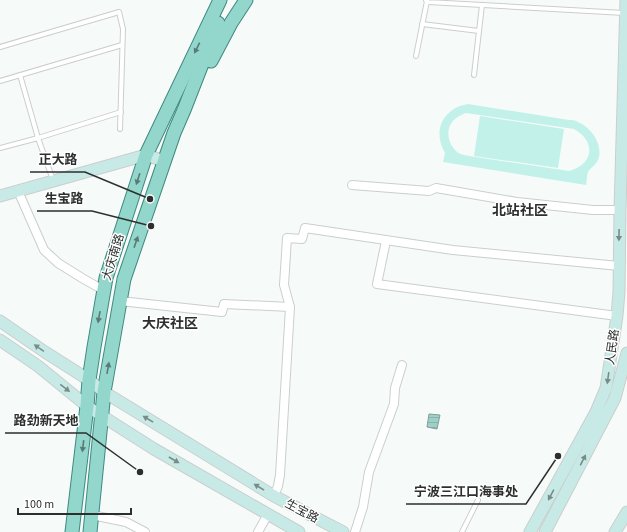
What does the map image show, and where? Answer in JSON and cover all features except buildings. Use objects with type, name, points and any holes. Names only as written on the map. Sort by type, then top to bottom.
[{"type":"main road","name":"大庆南路","points":[[72,532],[89,380],[106,278],[146,155],[220,0]]},
{"type":"main road","name":"大庆南路","points":[[90,532],[104,392],[124,278],[174,133],[228,0]]},
{"type":"main road","points":[[184,110],[231,23],[246,0]]},
{"type":"main road","name":"人民路","points":[[530,532],[596,412],[606,388],[617,316],[619,292],[626,0]]},
{"type":"main road","points":[[0,196],[146,155],[164,161]]},
{"type":"main road","name":"生宝路","points":[[0,321],[89,380],[104,392],[274,496],[343,532]]},
{"type":"main road","name":"生宝路","points":[[0,340],[38,366],[87,406],[102,416],[299,532]]},
{"type":"main road","name":"人民路","points":[[546,532],[623,385],[627,353]]},
{"type":"main road","points":[[615,532],[627,512]]},
{"type":"street","points":[[352,184],[429,192],[436,188],[516,202],[593,210],[620,210]]},
{"type":"street","points":[[18,191],[29,219],[44,250],[58,263],[103,290]]},
{"type":"street","points":[[274,496],[280,475],[290,307],[284,286],[287,238],[302,239],[305,228],[453,250],[619,266]]},
{"type":"street","points":[[386,241],[377,284],[617,316]]},
{"type":"street","points":[[120,301],[222,312],[224,304],[290,307]]},
{"type":"street","points":[[355,532],[363,507],[369,472],[394,404],[395,388],[402,365]]},
{"type":"street","points":[[258,532],[268,514]]},
{"type":"street","points":[[92,515],[126,522],[145,532]]},
{"type":"lane","points":[[416,56],[427,1],[625,13]]},
{"type":"lane","points":[[474,75],[482,5]]},
{"type":"lane","points":[[0,47],[119,12],[123,28],[120,129]]},
{"type":"lane","points":[[422,24],[478,31]]},
{"type":"lane","points":[[0,81],[122,45]]},
{"type":"lane","points":[[20,75],[38,138],[54,181]]},
{"type":"lane","points":[[0,148],[38,138],[121,112]]},
{"type":"lane","points":[[462,532],[478,500]]},
{"type":"shaded area","points":[[468,104],[574,120],[583,124],[592,132],[599,148],[598,160],[588,172],[586,185],[443,162],[445,153],[441,145],[440,137],[442,122],[446,115],[459,106]],"holes":[[[466,113],[574,129],[586,140],[589,146],[589,153],[583,164],[569,171],[463,155],[453,148],[448,134],[452,122]]]},
{"type":"shaded area","points":[[480,116],[564,129],[558,168],[474,156]]},
{"type":"shaded area","points":[[429,414],[440,415],[437,429],[427,427]]},
{"type":"place","name":"正大路","points":[[150,199]]},
{"type":"place","name":"生宝路","points":[[151,226]]},
{"type":"place","name":"宁波三江口海事处","points":[[558,456]]},
{"type":"place","name":"路劲新天地","points":[[140,472]]},
{"type":"district","name":"北站社区","points":[[520,210]]},
{"type":"district","name":"大庆社区","points":[[170,323]]}]
